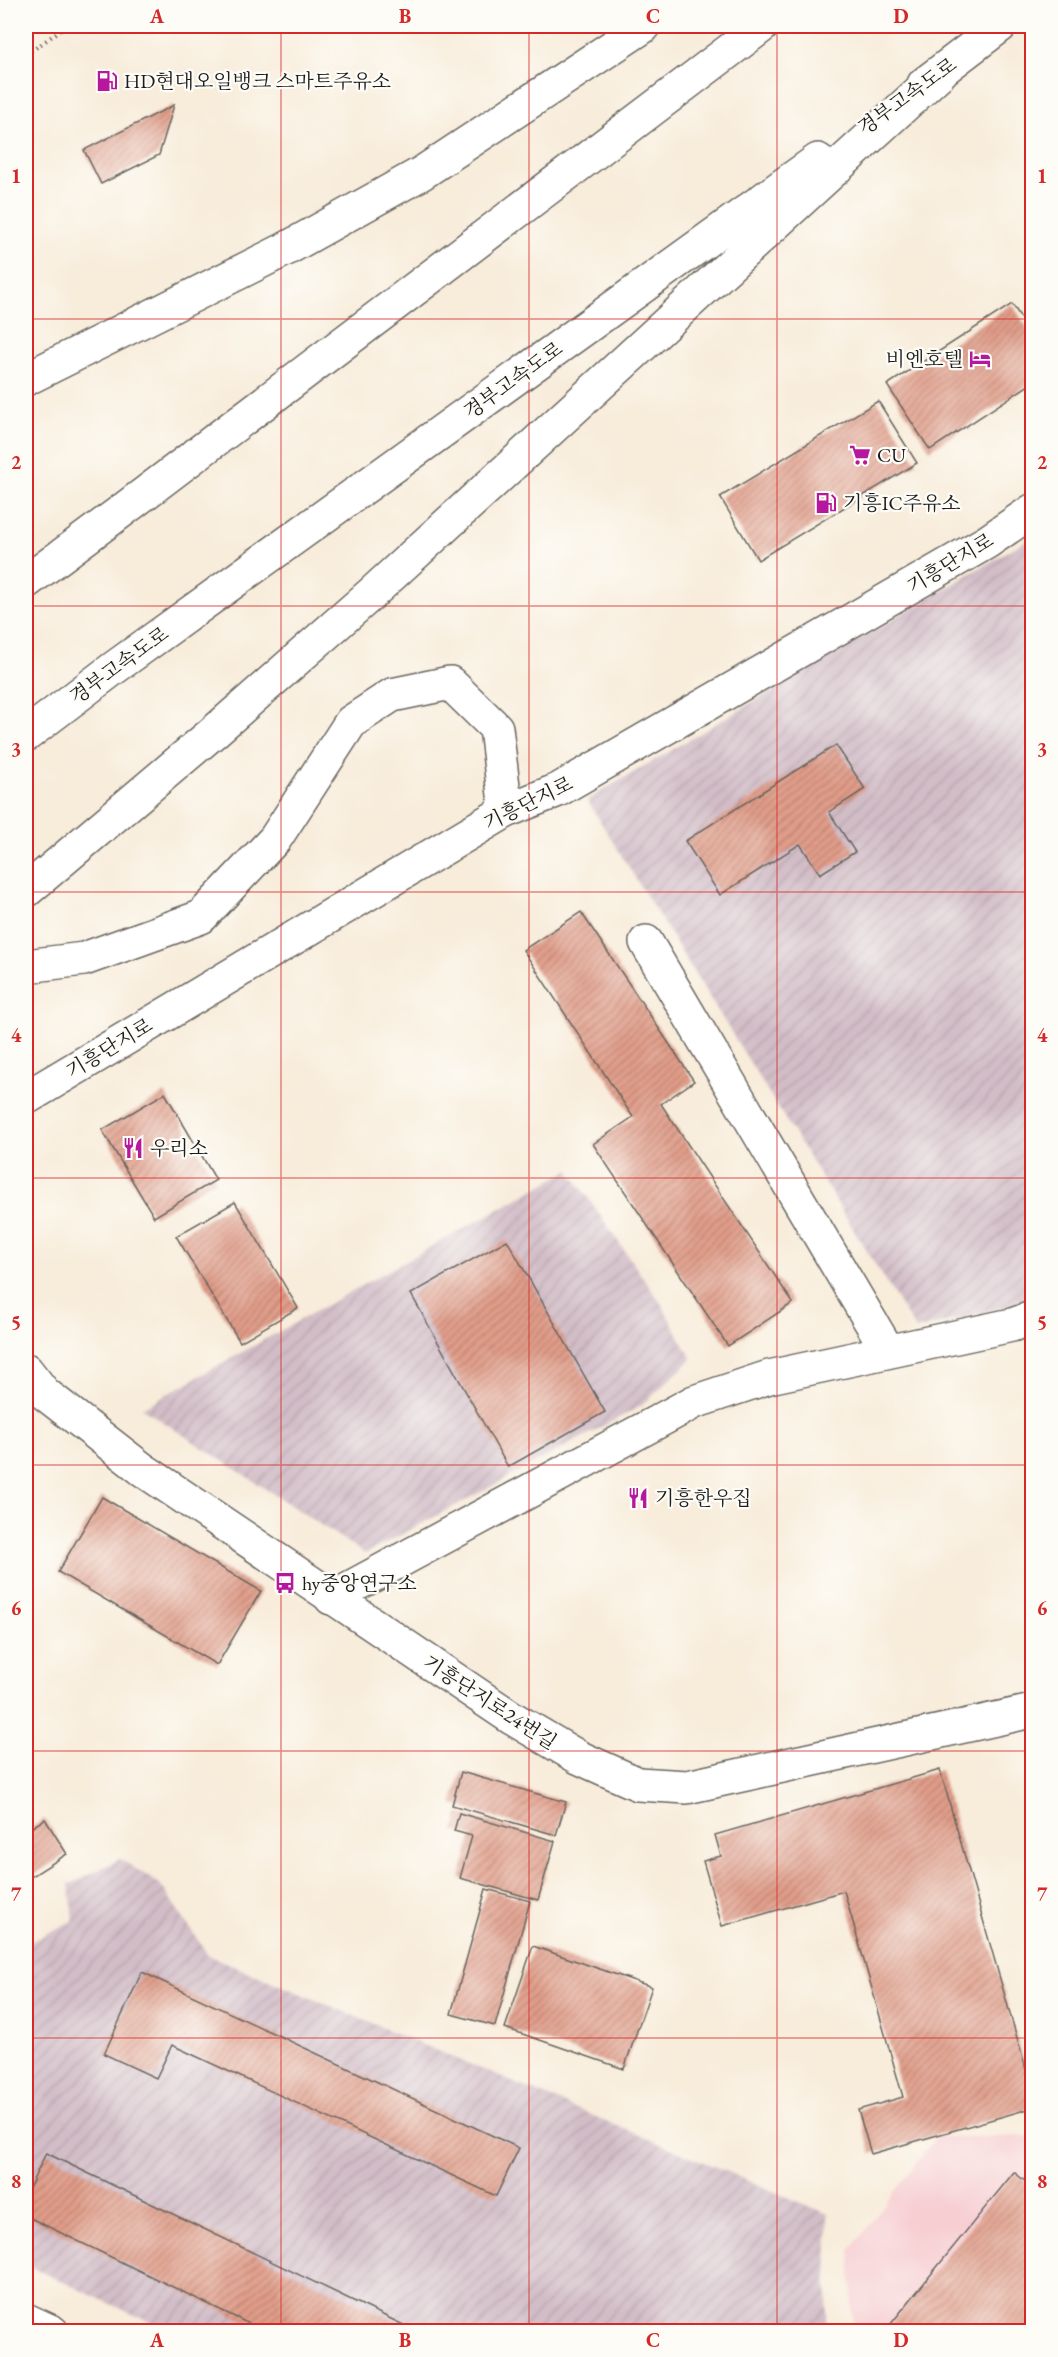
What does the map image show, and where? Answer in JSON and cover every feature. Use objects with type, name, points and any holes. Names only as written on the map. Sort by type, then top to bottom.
[{"type":"main road","points":[[26,379],[286,249],[422,173],[644,26]]},
{"type":"main road","points":[[26,582],[762,26]]},
{"type":"main road","name":"경부고속도로","points":[[26,735],[114,668],[941,72],[1000,26]]},
{"type":"main road","points":[[26,891],[215,731],[371,594],[941,72]]},
{"type":"main road","name":"기흥단지로","points":[[26,1098],[506,811],[558,790],[987,542],[1032,511]]},
{"type":"main road","points":[[26,966],[84,959],[201,917],[275,840],[351,722],[392,695],[450,683],[496,728],[506,811]]},
{"type":"main road","points":[[646,942],[888,1351]]},
{"type":"main road","points":[[331,1598],[694,1402],[769,1377],[1012,1325],[1032,1318]]},
{"type":"main road","name":"기흥단지로24번길","points":[[26,1370],[44,1393],[142,1469],[331,1598],[512,1718],[578,1757],[638,1784],[687,1787],[1032,1711]]},
{"type":"main road","points":[[26,2320],[52,2331]]},
{"type":"path","points":[[26,55],[66,26]]},
{"type":"shaded area","points":[[1032,537],[1032,1300],[916,1330],[587,800]]},
{"type":"shaded area","points":[[569,1170],[662,1305],[692,1359],[641,1406],[365,1554],[142,1408]]},
{"type":"shaded area","points":[[120,1859],[160,1884],[208,1955],[828,2214],[827,2331],[169,2331],[26,2265],[26,1944],[74,1920],[69,1885]]},
{"type":"shaded area","points":[[1032,2136],[1032,2331],[853,2331],[850,2250],[936,2137]]},
{"type":"building","points":[[174,105],[159,155],[101,184],[84,150]]},
{"type":"building","name":"비엔호텔","points":[[1012,304],[1032,335],[1032,383],[930,450],[887,385]]},
{"type":"building","points":[[878,401],[917,463],[758,560],[720,497]]},
{"type":"building","points":[[836,745],[865,789],[829,812],[855,852],[820,874],[800,844],[720,895],[685,841]]},
{"type":"building","points":[[581,912],[694,1081],[661,1104],[793,1303],[728,1346],[593,1144],[633,1117],[523,950]]},
{"type":"building","points":[[165,1093],[216,1180],[154,1217],[102,1130]]},
{"type":"building","points":[[235,1202],[298,1308],[240,1342],[176,1236]]},
{"type":"building","points":[[507,1240],[605,1412],[508,1467],[411,1294]]},
{"type":"building","points":[[102,1497],[261,1591],[217,1665],[58,1572]]},
{"type":"building","points":[[940,1770],[1032,2090],[1032,2108],[871,2154],[858,2110],[903,2097],[844,1891],[722,1926],[703,1861],[721,1856],[715,1835]]},
{"type":"building","points":[[461,1772],[566,1802],[556,1835],[452,1805]]},
{"type":"building","points":[[459,1813],[555,1841],[538,1900],[460,1878],[472,1836],[454,1831]]},
{"type":"building","points":[[45,1819],[67,1854],[26,1880],[26,1831]]},
{"type":"building","points":[[486,1889],[530,1901],[495,2026],[451,2014]]},
{"type":"building","points":[[533,1946],[652,1987],[624,2069],[505,2028]]},
{"type":"building","points":[[142,1972],[519,2148],[496,2196],[172,2045],[156,2078],[104,2054]]},
{"type":"building","points":[[46,2153],[418,2332],[266,2332],[26,2216],[26,2195]]},
{"type":"building","points":[[1014,2172],[1032,2187],[1032,2332],[898,2332],[890,2325]]},
{"type":"place","name":"HD현대오일뱅크 스마트주유소","points":[[107,81]]},
{"type":"place","name":"비엔호텔","points":[[980,359]]},
{"type":"place","name":"CU","points":[[860,455]]},
{"type":"place","name":"기흥IC주유소","points":[[826,503]]},
{"type":"place","name":"우리소","points":[[133,1148]]},
{"type":"place","name":"기흥한우집","points":[[638,1498]]},
{"type":"place","name":"hy중앙연구소","points":[[285,1583]]}]
